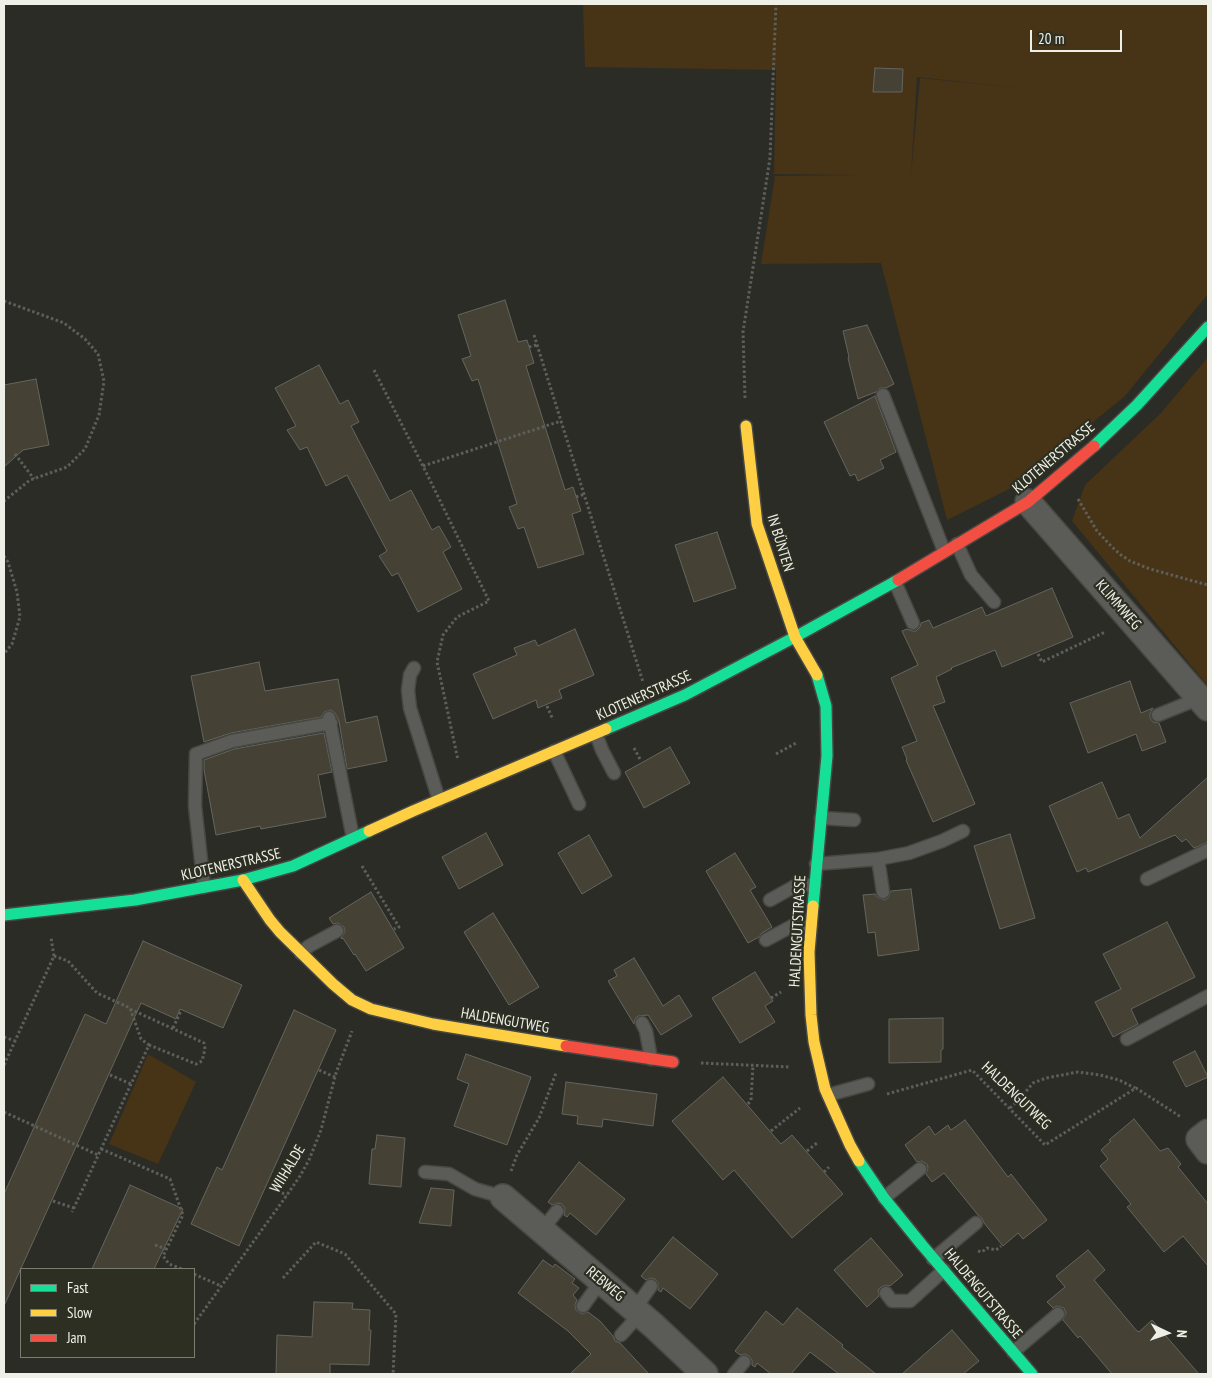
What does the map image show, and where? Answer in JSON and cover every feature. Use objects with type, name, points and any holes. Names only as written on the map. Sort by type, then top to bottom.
[{"type":"street","name":"KLOTENERSTRASSE","points":[[4,915],[135,900],[243,880],[294,866],[413,811],[654,709],[795,637],[895,582],[1028,502],[1092,448],[1137,405],[1208,327]]},
{"type":"street","name":"IN BÜNTEN","points":[[746,426],[757,524],[795,637]]},
{"type":"street","name":"KLIMMWEG","points":[[1028,502],[1204,703]]},
{"type":"street","name":"HALDENGUTSTRASSE","points":[[795,637],[817,676],[826,706],[826,756],[809,952],[814,1042],[819,1068],[828,1096],[850,1145],[884,1198],[1032,1374]]},
{"type":"street","name":"HALDENGUTWEG","points":[[243,880],[280,932],[333,984],[352,1000],[371,1009],[433,1024],[673,1062]]},
{"type":"street","name":"REBWEG","points":[[503,1197],[638,1312],[705,1374]]},
{"type":"lane","points":[[883,395],[944,552]]},
{"type":"lane","points":[[957,544],[971,575],[994,602]]},
{"type":"lane","points":[[895,582],[914,623]]},
{"type":"lane","points":[[414,668],[410,675],[408,690],[410,708],[439,800]]},
{"type":"lane","points":[[1158,715],[1204,703]]},
{"type":"lane","points":[[204,887],[195,806],[196,754],[232,741],[330,720],[353,838]]},
{"type":"lane","points":[[596,734],[614,773]]},
{"type":"lane","points":[[554,752],[578,804]]},
{"type":"lane","points":[[821,818],[854,820]]},
{"type":"lane","points":[[816,864],[878,859],[909,853],[963,831]]},
{"type":"lane","points":[[1147,879],[1208,850]]},
{"type":"lane","points":[[878,859],[883,892]]},
{"type":"lane","points":[[770,900],[797,885],[815,886]]},
{"type":"lane","points":[[766,940],[794,925],[811,926]]},
{"type":"lane","points":[[301,953],[309,946],[337,931]]},
{"type":"lane","points":[[1127,1039],[1208,996]]},
{"type":"lane","points":[[642,1023],[646,1031],[651,1059]]},
{"type":"lane","points":[[828,1096],[868,1084]]},
{"type":"lane","points":[[884,1198],[920,1169]]},
{"type":"lane","points":[[425,1172],[449,1174],[475,1189],[503,1197]]},
{"type":"lane","points":[[542,1230],[557,1211]]},
{"type":"lane","points":[[933,1258],[976,1223]]},
{"type":"lane","points":[[886,1293],[892,1300],[910,1301],[944,1270]]},
{"type":"lane","points":[[584,1306],[601,1281]]},
{"type":"lane","points":[[622,1335],[638,1312],[651,1286]]},
{"type":"lane","points":[[1013,1352],[1058,1314]]},
{"type":"lane","points":[[734,1374],[744,1362]]},
{"type":"path","points":[[746,426],[743,332],[770,158],[776,4]]},
{"type":"path","points":[[4,301],[64,323],[85,339],[98,354],[104,381],[99,415],[85,449],[67,466],[30,480],[4,502]]},
{"type":"path","points":[[534,335],[646,690],[654,709]]},
{"type":"path","points":[[529,347],[537,345]]},
{"type":"path","points":[[374,370],[489,601],[457,617],[443,635],[437,662],[465,790]]},
{"type":"path","points":[[423,466],[561,421]]},
{"type":"path","points":[[15,454],[34,479]]},
{"type":"path","points":[[1060,474],[1097,531],[1121,555],[1150,569],[1208,585]]},
{"type":"path","points":[[576,497],[584,494]]},
{"type":"path","points":[[4,556],[8,562],[17,592],[20,617],[12,644],[4,654]]},
{"type":"path","points":[[1038,654],[1042,662],[1106,632]]},
{"type":"path","points":[[776,754],[801,740]]},
{"type":"path","points":[[363,867],[399,927],[394,930]]},
{"type":"path","points":[[4,1065],[54,956],[48,910]]},
{"type":"path","points":[[54,956],[68,961],[97,993],[130,1008],[173,1028],[204,1043],[206,1049],[202,1061],[196,1064],[149,1045],[142,1039],[130,1008]]},
{"type":"path","name":"WIIHALDE","points":[[195,1323],[300,1176],[315,1146],[335,1077],[362,1005]]},
{"type":"path","points":[[173,1028],[181,1011]]},
{"type":"path","points":[[4,1037],[15,1041]]},
{"type":"path","points":[[53,1201],[73,1210],[149,1045]]},
{"type":"path","points":[[503,1197],[517,1155],[539,1118],[566,1046]]},
{"type":"path","points":[[673,1062],[819,1068]]},
{"type":"path","points":[[748,1104],[751,1100],[753,1066]]},
{"type":"path","points":[[319,1070],[335,1077]]},
{"type":"path","name":"HALDENGUTWEG","points":[[897,1091],[972,1070],[1046,1145],[1136,1088]]},
{"type":"path","points":[[1024,1095],[1033,1083],[1046,1078],[1078,1072],[1100,1075],[1119,1080],[1136,1088],[1194,1126],[1205,1141]]},
{"type":"path","points":[[110,1075],[131,1084]]},
{"type":"path","points":[[1010,1108],[1020,1099]]},
{"type":"path","points":[[4,1112],[98,1155]]},
{"type":"path","points":[[771,1132],[794,1112]]},
{"type":"path","points":[[807,1151],[811,1148]]},
{"type":"path","points":[[101,1149],[170,1179],[183,1215],[163,1256],[169,1264],[179,1268]]},
{"type":"path","points":[[268,1188],[287,1195]]},
{"type":"path","points":[[283,1278],[316,1242],[345,1254],[396,1314],[393,1374]]},
{"type":"path","points":[[155,1245],[166,1249]]},
{"type":"path","points":[[982,1252],[987,1248],[996,1250],[1001,1246]]},
{"type":"path","points":[[195,1274],[221,1286]]},
{"type":"shaded area","points":[[583,4],[1208,4],[1208,294],[1125,396],[1015,486],[947,520],[881,263],[761,264],[775,176],[856,175],[774,174],[776,70],[585,67]],"holes":[[[917,77],[1018,88],[920,78],[911,175]]]},
{"type":"shaded area","points":[[1208,357],[1208,686],[1072,521],[1085,485],[1161,413]]},
{"type":"shaded area","points":[[148,1054],[196,1082],[158,1164],[109,1144]]},
{"type":"building","points":[[875,68],[903,69],[902,92],[873,92]]},
{"type":"building","points":[[505,300],[518,342],[527,340],[534,363],[526,366],[565,490],[573,487],[581,511],[572,514],[584,554],[538,568],[524,527],[518,529],[509,507],[517,504],[478,379],[472,381],[462,359],[471,356],[458,315]]},
{"type":"building","points":[[867,325],[894,384],[886,388],[880,388],[876,392],[858,399],[843,331]]},
{"type":"building","points":[[319,365],[340,404],[348,400],[359,422],[351,426],[390,501],[411,490],[432,530],[439,526],[451,547],[443,552],[462,589],[418,612],[398,573],[392,576],[379,556],[387,551],[347,475],[326,486],[307,447],[300,450],[287,430],[296,426],[275,388]]},
{"type":"building","points":[[36,379],[49,445],[23,450],[4,467],[4,385]]},
{"type":"building","points":[[875,396],[896,452],[880,460],[884,468],[858,481],[855,474],[850,476],[824,422]]},
{"type":"building","points":[[717,532],[736,588],[694,602],[675,545]]},
{"type":"building","points":[[1052,588],[1073,637],[1002,667],[995,650],[951,668],[936,677],[945,702],[933,706],[975,804],[933,822],[902,747],[917,741],[891,678],[918,665],[902,631],[907,629],[916,631],[921,623],[929,620],[933,628],[982,607],[986,616]]},
{"type":"building","points":[[575,629],[594,675],[559,690],[562,698],[538,708],[536,700],[493,719],[473,674],[517,655],[514,648],[535,640],[538,646]]},
{"type":"building","points":[[259,662],[265,691],[338,679],[346,723],[377,716],[387,761],[347,769],[339,721],[331,710],[324,712],[321,717],[231,733],[204,742],[191,676]]},
{"type":"building","points":[[1130,681],[1141,713],[1153,708],[1150,718],[1153,722],[1159,723],[1166,742],[1142,751],[1136,734],[1088,753],[1070,703]]},
{"type":"building","points":[[324,733],[332,772],[318,775],[326,817],[261,829],[260,826],[216,835],[204,770],[204,760],[234,749]]},
{"type":"building","points":[[670,747],[690,783],[644,808],[625,772]]},
{"type":"building","points":[[1208,777],[1208,842],[1194,848],[1186,839],[1182,842],[1175,835],[1088,872],[1086,868],[1077,872],[1049,806],[1102,782],[1118,819],[1129,814],[1140,838]]},
{"type":"building","points":[[486,833],[503,865],[459,889],[442,857]]},
{"type":"building","points":[[1010,834],[1035,918],[1000,929],[974,846]]},
{"type":"building","points":[[589,835],[612,876],[582,894],[558,853]]},
{"type":"building","points":[[735,853],[756,887],[750,890],[772,927],[748,943],[706,871]]},
{"type":"building","points":[[911,889],[919,950],[878,956],[875,932],[868,933],[863,895],[875,894],[884,900],[888,898],[891,891]]},
{"type":"building","points":[[371,892],[404,948],[366,971],[343,938],[341,938],[345,932],[344,927],[338,923],[333,924],[329,918]]},
{"type":"building","points":[[493,913],[539,987],[509,1005],[464,932]]},
{"type":"building","points":[[1167,922],[1195,977],[1131,1009],[1138,1024],[1113,1037],[1095,1002],[1121,989],[1103,954]]},
{"type":"building","points":[[143,941],[242,985],[223,1028],[180,1009],[176,1019],[141,1003],[4,1306],[4,1194],[85,1014],[106,1024]]},
{"type":"building","points":[[634,958],[663,1006],[679,995],[692,1016],[661,1035],[648,1015],[638,1016],[634,1024],[608,981],[617,976],[614,970]]},
{"type":"building","points":[[755,972],[773,1001],[765,1006],[775,1022],[740,1043],[712,998]]},
{"type":"building","points":[[294,1010],[336,1030],[239,1246],[191,1224],[217,1167],[222,1170]]},
{"type":"building","points":[[943,1018],[941,1062],[889,1063],[889,1019]]},
{"type":"building","points":[[1195,1051],[1208,1077],[1186,1087],[1173,1062]]},
{"type":"building","points":[[466,1054],[531,1077],[507,1145],[454,1126],[469,1084],[457,1079]]},
{"type":"building","points":[[723,1077],[781,1144],[792,1135],[843,1194],[792,1238],[734,1170],[723,1180],[672,1121]]},
{"type":"building","points":[[566,1082],[657,1094],[653,1126],[603,1119],[602,1127],[577,1124],[578,1116],[562,1114]]},
{"type":"building","points":[[1134,1119],[1160,1151],[1168,1148],[1181,1164],[1178,1167],[1208,1204],[1208,1266],[1183,1236],[1164,1252],[1127,1207],[1131,1204],[1100,1166],[1108,1159],[1101,1150],[1111,1141],[1109,1140]]},
{"type":"building","points":[[965,1120],[1008,1177],[1011,1174],[1047,1220],[1023,1239],[1018,1233],[1003,1246],[944,1173],[932,1182],[926,1174],[927,1164],[922,1161],[917,1162],[905,1145],[929,1126],[935,1135],[948,1125],[951,1130]]},
{"type":"building","points":[[377,1135],[405,1138],[401,1187],[369,1184],[372,1149],[375,1149]]},
{"type":"building","points":[[579,1162],[625,1199],[596,1235],[570,1213],[567,1217],[564,1215],[565,1208],[562,1204],[552,1205],[548,1202]]},
{"type":"building","points":[[130,1185],[183,1209],[154,1268],[92,1268]]},
{"type":"building","points":[[431,1188],[454,1190],[451,1226],[419,1223]]},
{"type":"building","points":[[673,1237],[718,1274],[690,1309],[663,1288],[661,1292],[658,1290],[658,1283],[655,1279],[646,1280],[641,1276]]},
{"type":"building","points":[[871,1238],[903,1275],[890,1286],[881,1287],[878,1290],[879,1296],[867,1307],[834,1270]]},
{"type":"building","points":[[1088,1250],[1105,1270],[1094,1280],[1136,1330],[1139,1332],[1152,1320],[1199,1374],[1112,1374],[1080,1336],[1078,1338],[1063,1320],[1066,1313],[1064,1308],[1057,1306],[1053,1308],[1047,1302],[1065,1287],[1056,1276]]},
{"type":"building","points":[[543,1260],[553,1267],[555,1264],[575,1279],[572,1283],[579,1288],[573,1295],[577,1300],[576,1310],[582,1314],[588,1312],[600,1321],[615,1341],[620,1343],[649,1374],[570,1374],[591,1354],[568,1331],[518,1293]]},
{"type":"building","points":[[314,1302],[353,1303],[352,1309],[370,1310],[369,1365],[330,1364],[330,1374],[276,1374],[277,1335],[312,1337]]},
{"type":"building","points":[[797,1308],[876,1374],[839,1374],[810,1352],[791,1374],[771,1374],[757,1363],[755,1367],[752,1365],[752,1360],[749,1356],[745,1354],[740,1355],[735,1351],[766,1311],[783,1325]]},
{"type":"building","points":[[952,1330],[979,1361],[963,1374],[902,1374]]},
{"type":"traffic: fast","points":[[1094,446],[1137,405],[1208,327]]},
{"type":"traffic: fast","points":[[606,729],[685,695],[898,580]]},
{"type":"traffic: fast","points":[[813,906],[827,756],[826,706],[817,675]]},
{"type":"traffic: fast","points":[[4,915],[135,900],[243,880],[293,866],[369,831]]},
{"type":"traffic: fast","points":[[859,1161],[884,1198],[922,1245],[1032,1374]]},
{"type":"traffic: slow","points":[[746,426],[757,524],[795,637],[817,675]]},
{"type":"traffic: slow","points":[[369,831],[606,729]]},
{"type":"traffic: slow","points":[[243,880],[280,932],[352,1000],[371,1009],[433,1024],[566,1046]]},
{"type":"traffic: slow","points":[[813,906],[809,952],[814,1042],[825,1089],[859,1161]]},
{"type":"traffic: jam","points":[[898,580],[1028,502],[1094,446]]},
{"type":"traffic: jam","points":[[566,1046],[673,1062]]}]
